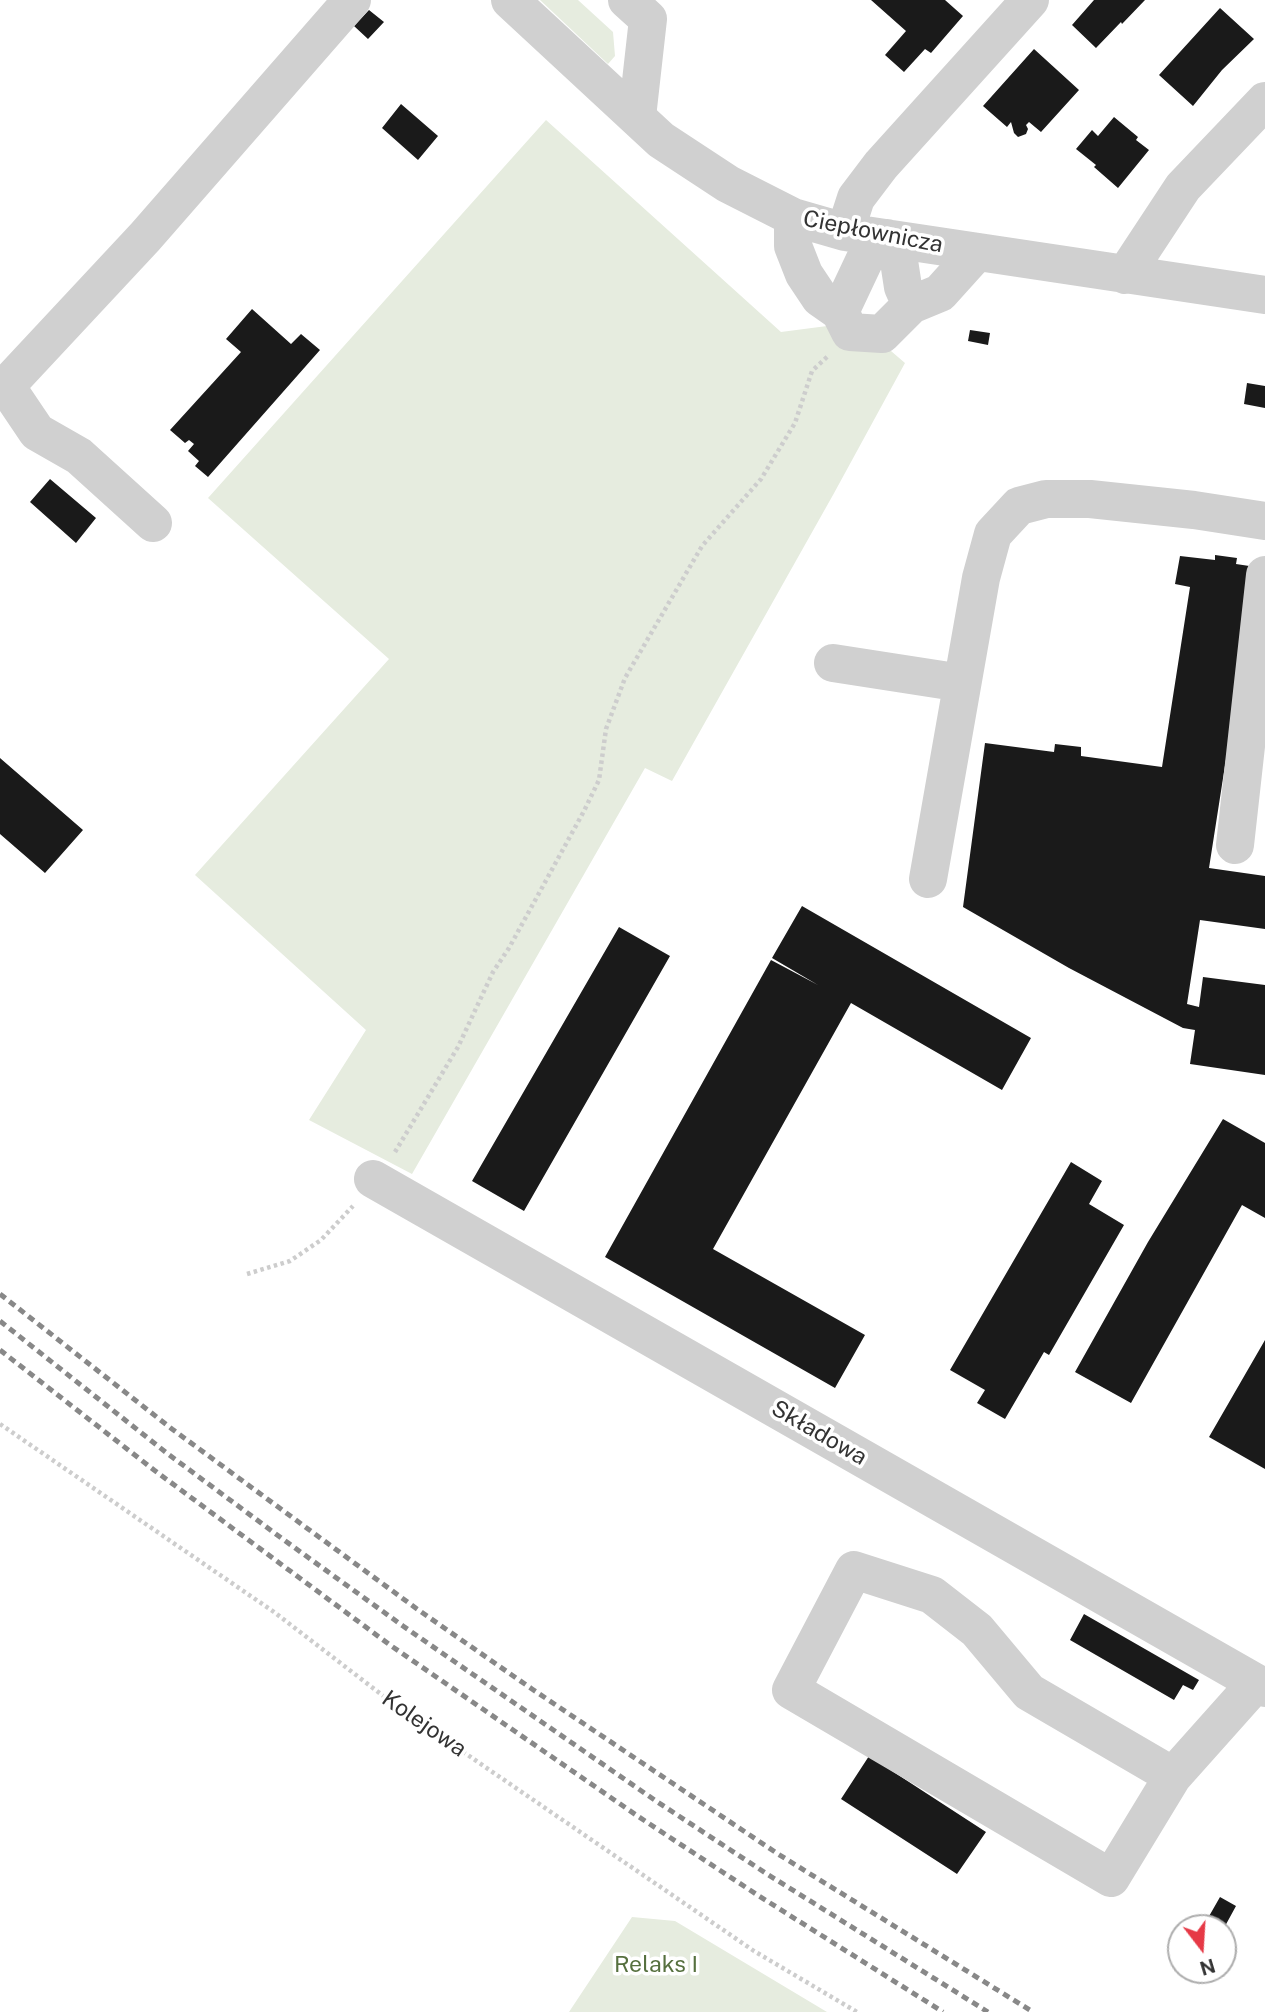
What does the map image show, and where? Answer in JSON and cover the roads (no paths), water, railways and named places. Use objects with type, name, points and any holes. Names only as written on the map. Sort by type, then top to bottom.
[{"type":"street","points":[[153,523],[79,456],[37,432],[6,386],[145,237],[352,0]]},
{"type":"street","name":"Ciepłownicza","points":[[510,0],[662,140],[728,184],[793,217],[845,232],[1265,295]]},
{"type":"street","points":[[627,0],[648,19],[637,117]]},
{"type":"street","points":[[845,232],[856,198],[881,165],[1030,0]]},
{"type":"street","points":[[1125,275],[1183,187],[1265,101]]},
{"type":"street","points":[[793,217],[793,246],[804,274],[820,298],[845,322],[882,334],[911,305],[940,293],[977,252]]},
{"type":"street","points":[[845,322],[865,259],[887,238],[899,261],[902,287],[911,305]]},
{"type":"street","points":[[928,879],[981,578],[993,534],[1019,506],[1046,499],[1090,499],[1265,521]]},
{"type":"street","points":[[1235,845],[1265,575]]},
{"type":"street","points":[[832,663],[962,683]]},
{"type":"street","name":"Składowa","points":[[373,1179],[1261,1685]]},
{"type":"street","points":[[1173,1776],[1029,1692],[977,1630],[932,1595],[853,1570],[791,1690],[1111,1878],[1173,1776],[1261,1685]]},
{"type":"railway","points":[[0,1294],[172,1429],[417,1609],[532,1689],[778,1854],[1033,2012]]},
{"type":"railway","points":[[0,1321],[168,1454],[403,1626],[656,1801],[988,2012]]},
{"type":"railway","points":[[0,1350],[154,1470],[390,1645],[639,1817],[943,2012]]},
{"type":"park label","name":"Relaks I","points":[[656,1965]]}]
